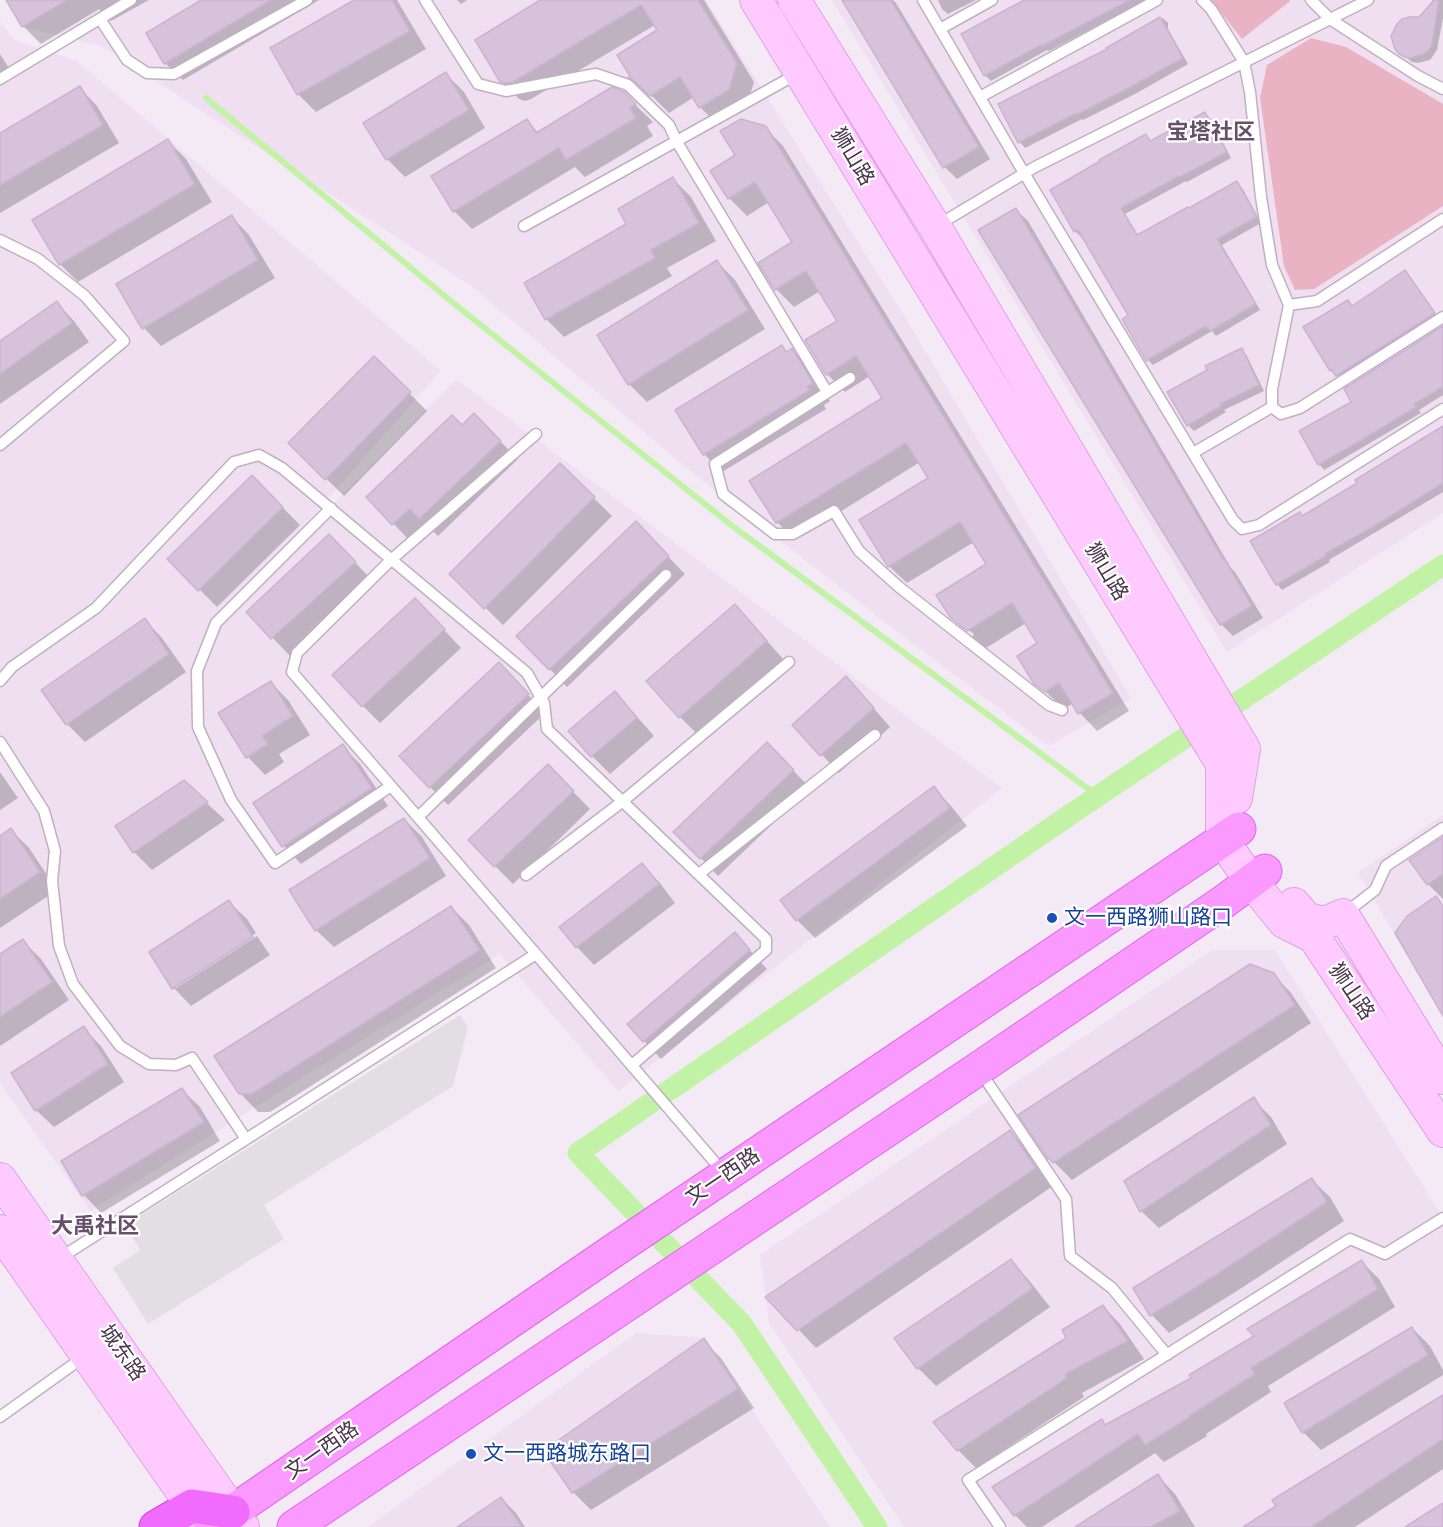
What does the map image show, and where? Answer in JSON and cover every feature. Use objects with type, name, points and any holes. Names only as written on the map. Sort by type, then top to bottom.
[{"type":"highway","points":[[156,1527],[217,1520]]},
{"type":"main road","name":"狮山路","points":[[756,0],[1233,757],[1236,800],[1230,835],[1284,922],[1314,936],[1443,1131]]},
{"type":"main road","name":"狮山路","points":[[795,0],[935,227],[1189,684]]},
{"type":"main road","name":"文一西路","points":[[217,1520],[1230,835]]},
{"type":"main road","name":"狮山路","points":[[1258,877],[1307,919],[1324,923],[1343,915],[1443,1078]]},
{"type":"main road","points":[[294,1527],[978,1069],[1258,877]]},
{"type":"main road","name":"城东路","points":[[0,1179],[57,1260],[217,1520]]},
{"type":"main road","name":"城东路","points":[[0,1231],[86,1356],[217,1520]]},
{"type":"lane","points":[[0,80],[131,0]]},
{"type":"lane","points":[[100,19],[127,60],[147,73],[174,74],[307,0]]},
{"type":"lane","points":[[425,0],[478,84],[506,91],[596,74],[628,85],[669,125],[827,392]]},
{"type":"lane","points":[[923,0],[1024,173],[1233,520],[1242,529],[1259,525],[1443,409]]},
{"type":"lane","points":[[939,29],[992,0]]},
{"type":"lane","points":[[980,98],[1156,0]]},
{"type":"lane","points":[[1202,0],[1211,9],[1244,62],[1250,92],[1261,197],[1272,265],[1289,305],[1272,389],[1272,407]]},
{"type":"lane","points":[[1311,0],[1329,19],[1418,76],[1443,88]]},
{"type":"lane","points":[[935,227],[1024,173],[1368,0]]},
{"type":"lane","points":[[524,226],[800,72]]},
{"type":"lane","points":[[1289,305],[1317,301],[1443,219]]},
{"type":"lane","points":[[0,240],[39,259],[85,296],[124,341],[0,446]]},
{"type":"lane","points":[[1272,407],[1281,414],[1300,408],[1443,317]]},
{"type":"lane","points":[[850,378],[715,464],[723,494],[775,534],[793,534],[834,511],[859,551],[899,587],[1049,705],[1062,710]]},
{"type":"lane","points":[[1193,453],[1272,407]]},
{"type":"lane","points":[[536,434],[392,559],[297,654],[292,672],[687,1130],[717,1181]]},
{"type":"lane","points":[[0,681],[12,667],[96,608],[234,462],[259,455],[282,468],[528,673],[544,703],[547,729],[766,939],[766,950],[632,1065]]},
{"type":"lane","points":[[331,508],[216,623],[197,670],[198,727],[231,800],[275,863],[391,786]]},
{"type":"lane","points":[[418,817],[666,575]]},
{"type":"lane","points":[[526,875],[622,801],[789,662]]},
{"type":"lane","points":[[699,874],[875,735]]},
{"type":"lane","points":[[0,742],[44,811],[55,851],[52,881],[59,946],[73,984],[120,1046],[149,1064],[176,1065],[192,1058],[246,1139]]},
{"type":"lane","points":[[1343,915],[1375,890],[1386,866],[1443,828]]},
{"type":"lane","points":[[57,1260],[536,954]]},
{"type":"lane","points":[[978,1069],[1066,1199],[1070,1257],[1112,1288],[1167,1355]]},
{"type":"lane","points":[[1000,1527],[968,1480],[1350,1239],[1385,1254],[1443,1218]]},
{"type":"lane","points":[[0,1417],[86,1356]]},
{"type":"shaded area","points":[[6,0],[706,0],[911,327],[1131,698],[1049,746],[689,470],[470,285],[102,46],[22,27]]},
{"type":"shaded area","points":[[832,0],[1443,0],[1443,513],[1227,652]]},
{"type":"shaded area","points":[[1211,0],[1290,0],[1290,1],[1242,39]]},
{"type":"shaded area","points":[[0,21],[14,40],[77,61],[441,371],[229,610],[456,379],[1002,788],[618,1091],[500,954],[90,1211],[0,1083]]},
{"type":"shaded area","points":[[1311,38],[1346,47],[1443,104],[1443,206],[1314,289],[1295,290],[1284,266],[1260,98],[1267,65]]},
{"type":"shaded area","points":[[1443,815],[1443,1016],[1358,873]]},
{"type":"shaded area","points":[[1212,950],[1275,950],[1443,1218],[1443,1527],[904,1527],[769,1323],[760,1255]]},
{"type":"shaded area","points":[[460,1015],[468,1028],[453,1086],[264,1205],[284,1239],[148,1324],[113,1268],[140,1250],[125,1225]]},
{"type":"shaded area","points":[[636,1333],[704,1338],[830,1527],[368,1527]]},
{"type":"building","points":[[6,0],[67,0],[22,27]]},
{"type":"building","points":[[201,0],[271,0],[164,64],[146,33]]},
{"type":"building","points":[[354,0],[392,0],[410,31],[297,95],[270,48]]},
{"type":"building","points":[[540,0],[698,0],[737,63],[729,90],[699,108],[680,77],[650,96],[628,77],[630,76],[617,55],[657,30],[641,5],[513,82],[500,82],[475,40]]},
{"type":"building","points":[[842,0],[891,0],[979,147],[943,168]]},
{"type":"building","points":[[1024,0],[1130,0],[984,76],[961,34]]},
{"type":"building","points":[[1434,0],[1439,0],[1429,50],[1411,58],[1399,54],[1391,36],[1397,24],[1402,19],[1419,17]]},
{"type":"building","points":[[1160,17],[1183,58],[1129,88],[1018,143],[998,104],[1107,49]]},
{"type":"building","points":[[446,72],[469,110],[386,160],[363,123]]},
{"type":"building","points":[[80,86],[103,125],[0,185],[0,133]]},
{"type":"building","points":[[612,87],[624,92],[636,104],[630,108],[636,118],[566,160],[559,148],[453,212],[431,176],[527,119],[536,133]]},
{"type":"building","points":[[1205,112],[1227,152],[1121,208],[1137,235],[1237,181],[1257,217],[1217,239],[1256,304],[1210,331],[1206,326],[1146,361],[1122,319],[1128,315],[1078,230],[1074,232],[1050,190],[1146,134],[1150,141]]},
{"type":"building","points":[[741,119],[766,126],[1113,693],[1078,714],[1059,683],[1045,692],[1034,684],[1017,656],[1037,643],[1012,603],[967,631],[950,617],[936,595],[986,564],[960,522],[888,567],[859,520],[928,478],[906,443],[776,523],[749,481],[882,398],[856,356],[826,375],[805,340],[837,321],[806,271],[775,290],[758,263],[792,242],[755,182],[728,199],[710,171],[735,155],[720,131]]},
{"type":"building","points":[[168,139],[195,184],[59,265],[32,220]]},
{"type":"building","points":[[673,177],[699,223],[651,250],[655,258],[545,320],[524,283],[626,224],[618,209]]},
{"type":"building","points":[[1016,208],[1252,606],[1220,625],[978,230]]},
{"type":"building","points":[[232,215],[258,260],[142,329],[116,284]]},
{"type":"building","points":[[717,260],[748,310],[628,385],[597,335]]},
{"type":"building","points":[[1405,270],[1435,313],[1336,376],[1332,370],[1330,371],[1303,327],[1348,300],[1352,306]]},
{"type":"building","points":[[57,301],[72,323],[0,374],[0,341]]},
{"type":"building","points":[[1443,326],[1443,387],[1414,404],[1416,407],[1318,465],[1299,431],[1351,402],[1344,389]]},
{"type":"building","points":[[782,345],[786,352],[792,348],[813,383],[807,387],[810,390],[703,455],[675,410]]},
{"type":"building","points":[[1242,348],[1259,385],[1220,404],[1221,406],[1187,426],[1167,392],[1207,370],[1205,366]]},
{"type":"building","points":[[374,356],[411,392],[325,480],[288,443]]},
{"type":"building","points":[[474,413],[501,441],[419,519],[410,509],[392,525],[366,497],[452,415],[462,425]]},
{"type":"building","points":[[1443,426],[1443,483],[1276,585],[1250,541],[1300,512],[1302,516],[1357,483],[1355,480]]},
{"type":"building","points":[[560,463],[595,497],[484,609],[449,574]]},
{"type":"building","points":[[252,475],[283,507],[198,591],[167,559]]},
{"type":"building","points":[[636,521],[669,556],[549,670],[516,636]]},
{"type":"building","points":[[329,534],[356,562],[271,639],[246,612]]},
{"type":"building","points":[[415,598],[445,629],[362,707],[332,675]]},
{"type":"building","points":[[735,604],[767,641],[679,718],[646,681]]},
{"type":"building","points":[[145,618],[169,654],[66,725],[41,690]]},
{"type":"building","points":[[499,662],[529,694],[429,788],[399,756]]},
{"type":"building","points":[[846,676],[874,708],[820,756],[792,725]]},
{"type":"building","points":[[271,681],[293,716],[262,736],[268,744],[246,758],[218,713]]},
{"type":"building","points":[[615,691],[637,718],[591,757],[568,731]]},
{"type":"building","points":[[767,742],[794,770],[700,859],[673,832]]},
{"type":"building","points":[[343,744],[372,788],[282,847],[253,803]]},
{"type":"building","points":[[548,764],[574,791],[494,867],[468,840]]},
{"type":"building","points":[[184,780],[208,802],[133,853],[115,826]]},
{"type":"building","points":[[934,786],[950,808],[796,921],[780,900]]},
{"type":"building","points":[[404,818],[430,858],[315,931],[289,890]]},
{"type":"building","points":[[11,828],[40,872],[0,899],[0,836]]},
{"type":"building","points":[[1443,837],[1443,874],[1427,885],[1409,860]]},
{"type":"building","points":[[642,863],[659,884],[576,948],[559,927]]},
{"type":"building","points":[[1436,896],[1443,906],[1443,1016],[1395,933],[1407,916]]},
{"type":"building","points":[[229,900],[253,937],[172,989],[149,952]]},
{"type":"building","points":[[451,906],[480,950],[252,1094],[239,1094],[214,1056]]},
{"type":"building","points":[[735,932],[750,950],[643,1042],[627,1024]]},
{"type":"building","points":[[23,939],[52,982],[0,1017],[0,954]]},
{"type":"building","points":[[1250,964],[1274,973],[1295,1005],[1053,1163],[1048,1159],[1018,1115]]},
{"type":"building","points":[[84,1026],[108,1064],[35,1111],[11,1073]]},
{"type":"building","points":[[182,1088],[204,1122],[82,1196],[61,1161]]},
{"type":"building","points":[[1254,1097],[1271,1125],[1140,1212],[1124,1181]]},
{"type":"building","points":[[1010,1130],[1036,1168],[797,1331],[765,1297]]},
{"type":"building","points":[[1312,1178],[1327,1202],[1150,1316],[1133,1288]]},
{"type":"building","points":[[1011,1259],[1033,1288],[917,1369],[894,1338]]},
{"type":"building","points":[[1362,1260],[1378,1289],[1251,1368],[1255,1374],[1145,1445],[1138,1434],[1014,1516],[992,1487],[1102,1419],[1105,1425],[1191,1378],[1189,1375],[1254,1336],[1247,1329]]},
{"type":"building","points":[[1103,1305],[1128,1341],[1065,1374],[1067,1378],[957,1451],[933,1422],[1066,1338],[1062,1330]]},
{"type":"building","points":[[1412,1327],[1428,1355],[1302,1433],[1284,1403]]},
{"type":"building","points":[[704,1338],[738,1389],[572,1493],[543,1451]]},
{"type":"building","points":[[1443,1395],[1443,1439],[1311,1527],[1243,1527],[1276,1506],[1272,1500]]},
{"type":"building","points":[[1158,1474],[1180,1511],[1151,1527],[1075,1527]]},
{"type":"building","points":[[501,1497],[522,1527],[457,1527]]},
{"type":"building","points":[[1443,1503],[1443,1527],[1405,1527]]},
{"type":"waterway","points":[[206,98],[452,302],[735,528],[1098,796]]},
{"type":"waterway","points":[[877,1527],[742,1324],[578,1153],[1071,814],[1443,565]]},
{"type":"place","name":"文一西路狮山路口","points":[[1052,918]]},
{"type":"place","name":"文一西路城东路口","points":[[471,1454]]},
{"type":"district","name":"宝塔社区","points":[[1211,133]]},
{"type":"district","name":"大禹社区","points":[[95,1227]]}]
